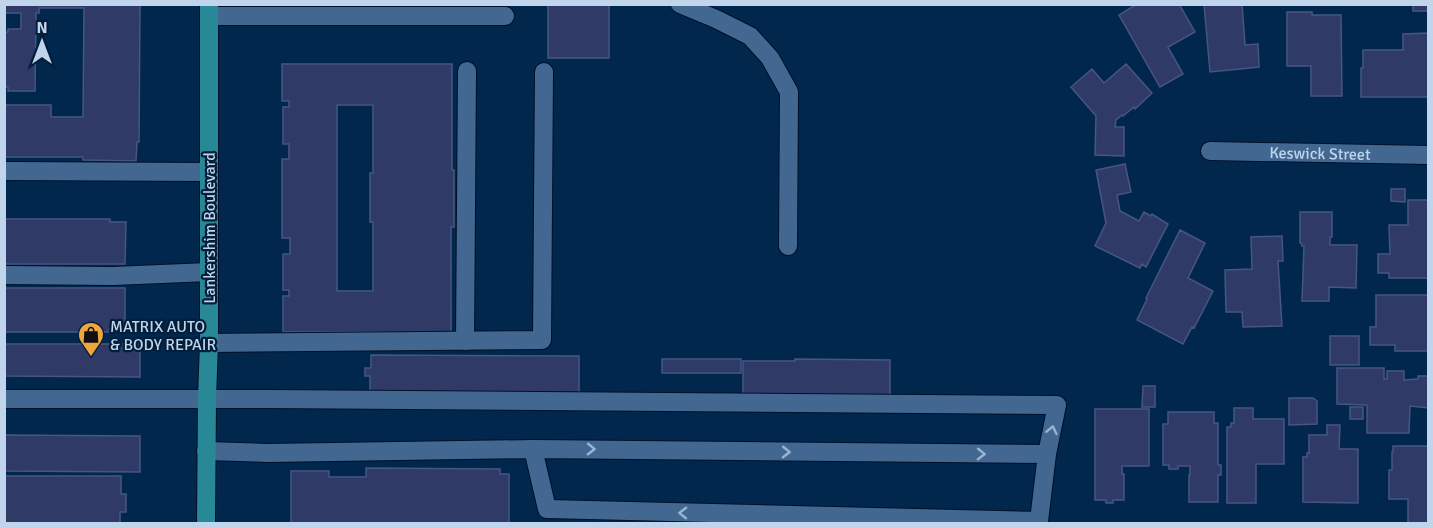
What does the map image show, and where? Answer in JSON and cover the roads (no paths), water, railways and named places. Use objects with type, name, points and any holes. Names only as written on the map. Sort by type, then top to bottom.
[{"type":"main road","name":"Lankershim Boulevard","points":[[206,524],[210,343],[209,10]]},
{"type":"street","points":[[680,4],[750,36],[770,58],[789,92],[788,246]]},
{"type":"street","points":[[209,10],[505,16]]},
{"type":"street","points":[[465,341],[467,71]]},
{"type":"street","points":[[210,343],[542,340],[544,72]]},
{"type":"street","name":"Keswick Street","points":[[1209,151],[1428,155]]},
{"type":"street","points":[[4,171],[210,172]]},
{"type":"street","points":[[4,275],[113,276],[210,272]]},
{"type":"street","points":[[4,399],[1057,405],[1047,454],[1040,521],[547,509],[533,449]]},
{"type":"street","points":[[206,451],[268,453],[533,449],[1047,454]]},
{"type":"place","name":"MATRIX AUTO & BODY REPAIR","points":[[91,358]]}]
